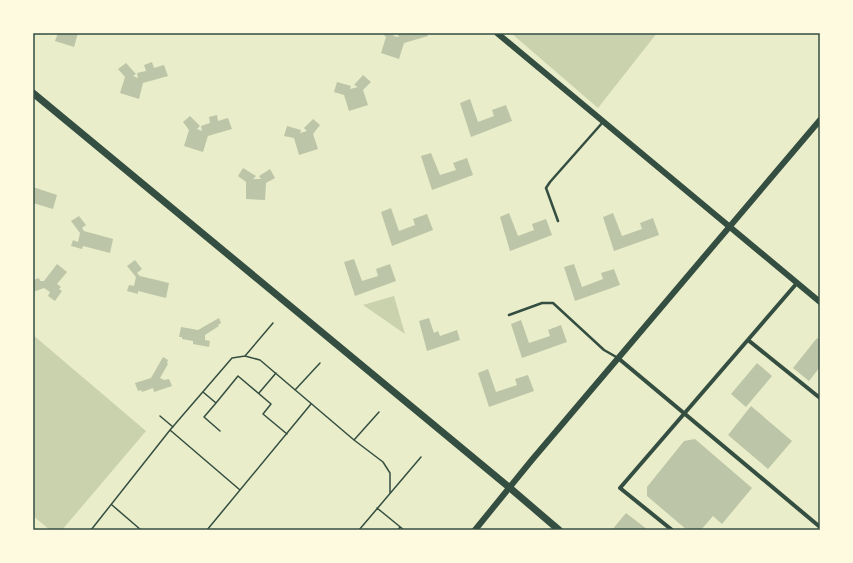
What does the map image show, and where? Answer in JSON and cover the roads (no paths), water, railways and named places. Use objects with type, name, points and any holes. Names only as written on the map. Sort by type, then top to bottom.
[{"type":"main road","points":[[33,93],[510,488],[558,530]]},
{"type":"street","points":[[497,33],[820,302]]},
{"type":"street","points":[[475,530],[531,460],[820,120]]},
{"type":"street","points":[[672,530],[620,488],[797,283]]},
{"type":"street","points":[[748,340],[820,398]]},
{"type":"street","points":[[618,358],[820,527]]},
{"type":"lane","points":[[558,221],[546,188],[604,122]]},
{"type":"lane","points":[[509,314],[542,302],[552,303],[604,350],[618,358]]}]
